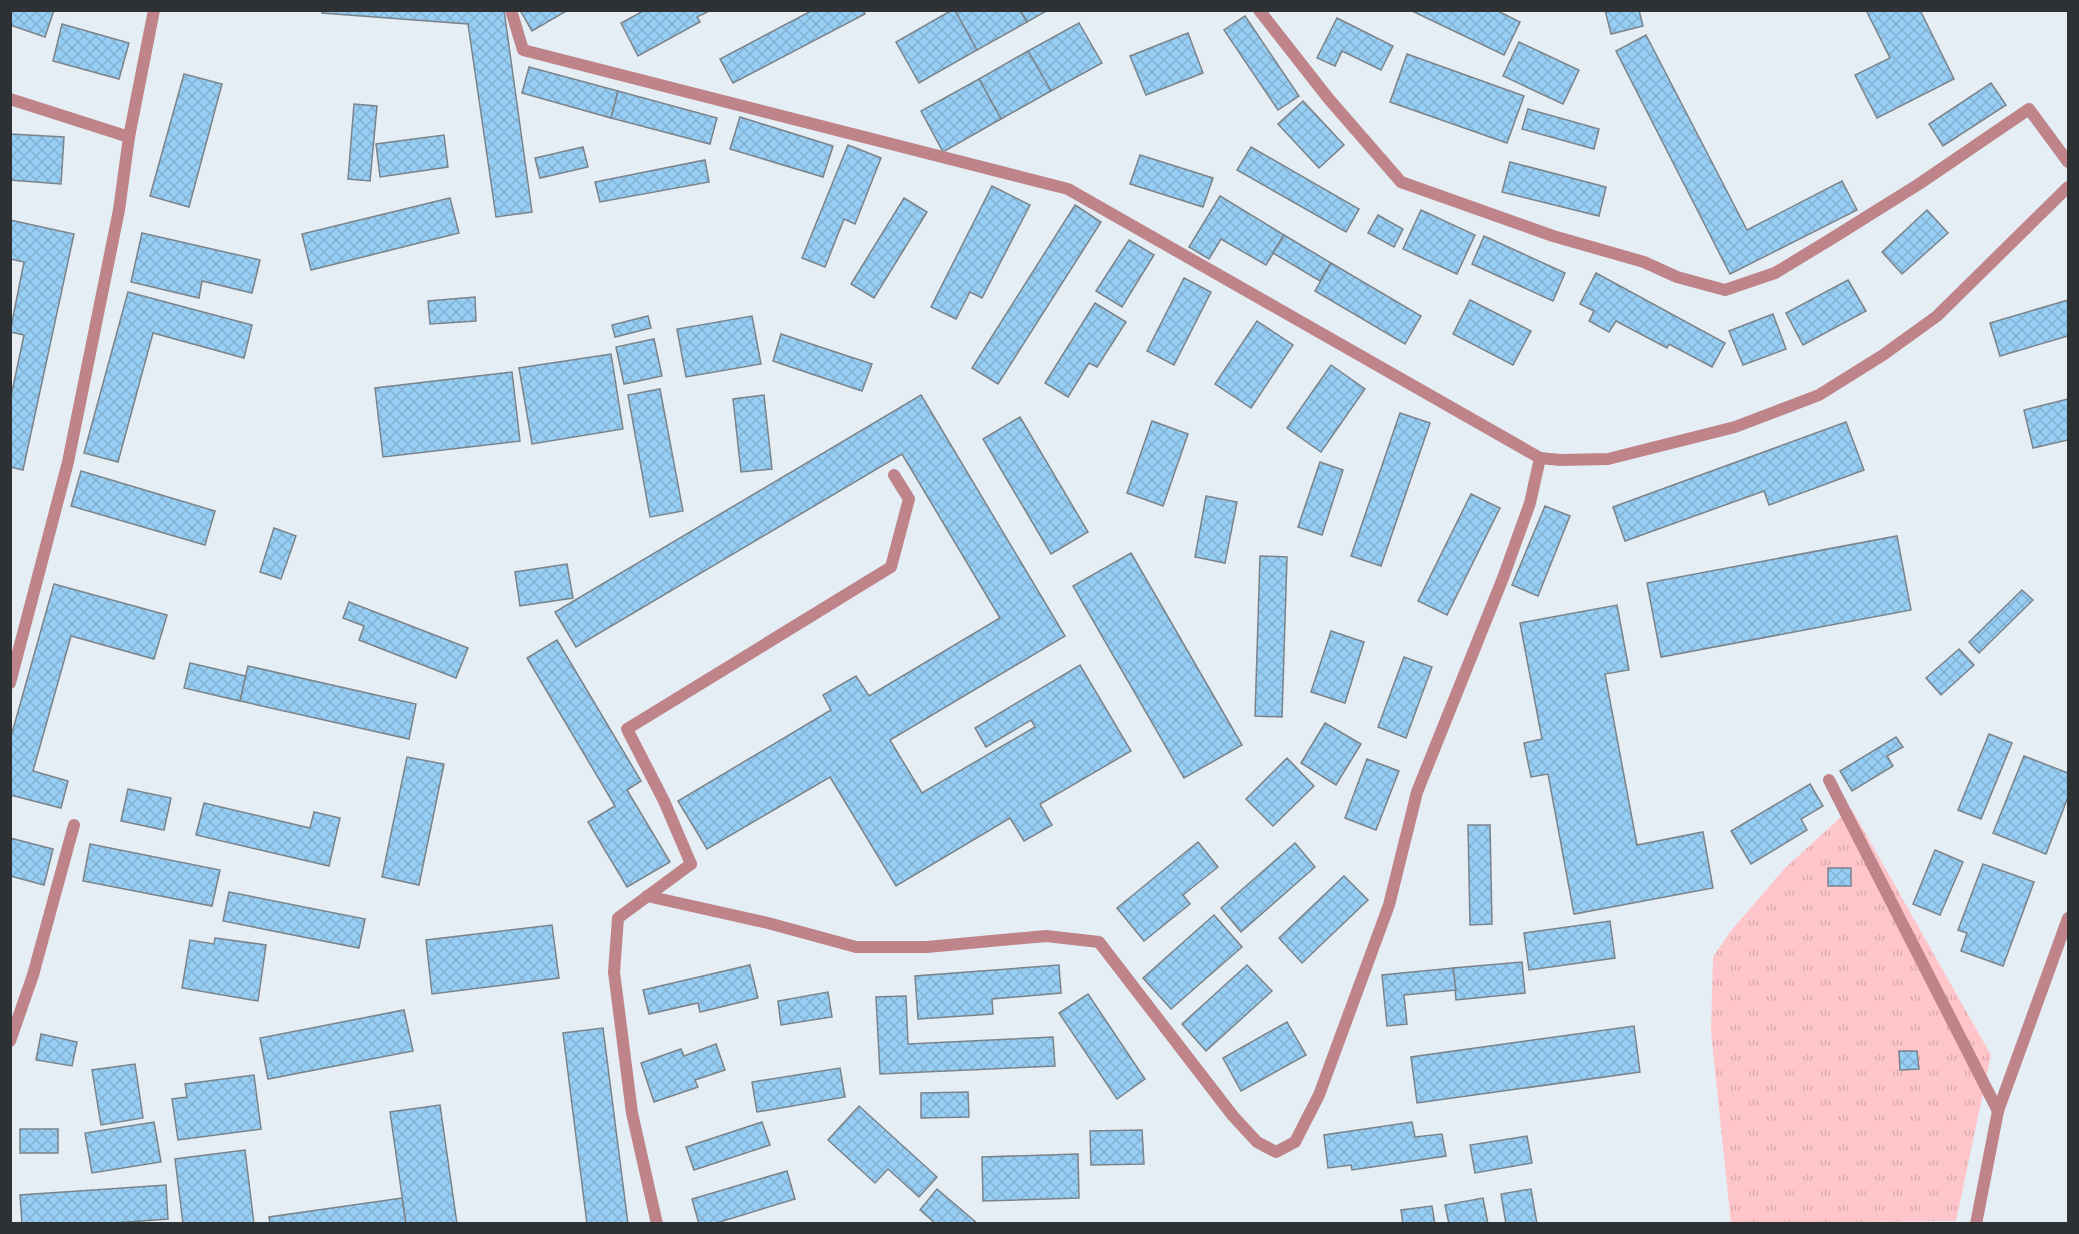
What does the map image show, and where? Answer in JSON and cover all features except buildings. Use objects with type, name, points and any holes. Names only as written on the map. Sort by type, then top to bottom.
[{"type":"street","points":[[10,683],[68,462],[119,210],[129,137],[154,10]]},
{"type":"street","points":[[511,10],[523,50],[1068,189],[1540,458],[1608,459],[1736,427],[1818,395],[1883,355],[1937,316],[2068,187]]},
{"type":"street","points":[[1259,10],[1328,98],[1401,182],[1553,236],[1644,262],[1677,277],[1725,290],[1775,273],[1831,239],[2029,109],[2068,162]]},
{"type":"street","points":[[10,99],[129,137]]},
{"type":"street","points":[[647,896],[768,923],[856,947],[927,947],[1046,936],[1099,942],[1233,1116],[1257,1142],[1276,1152],[1295,1142],[1319,1095],[1389,905],[1418,792],[1503,578],[1530,503],[1540,458]]},
{"type":"street","points":[[657,1224],[632,1113],[614,972],[618,918],[691,864],[664,801],[627,729],[891,567],[909,499],[894,475]]},
{"type":"street","points":[[1829,780],[1998,1111]]},
{"type":"street","points":[[10,1041],[33,975],[74,825]]},
{"type":"street","points":[[1976,1224],[1998,1111],[2068,918]]},
{"type":"green space","points":[[1851,808],[1991,1055],[1956,1221],[1731,1223],[1711,1032],[1713,957],[1730,932],[1786,867]]}]
